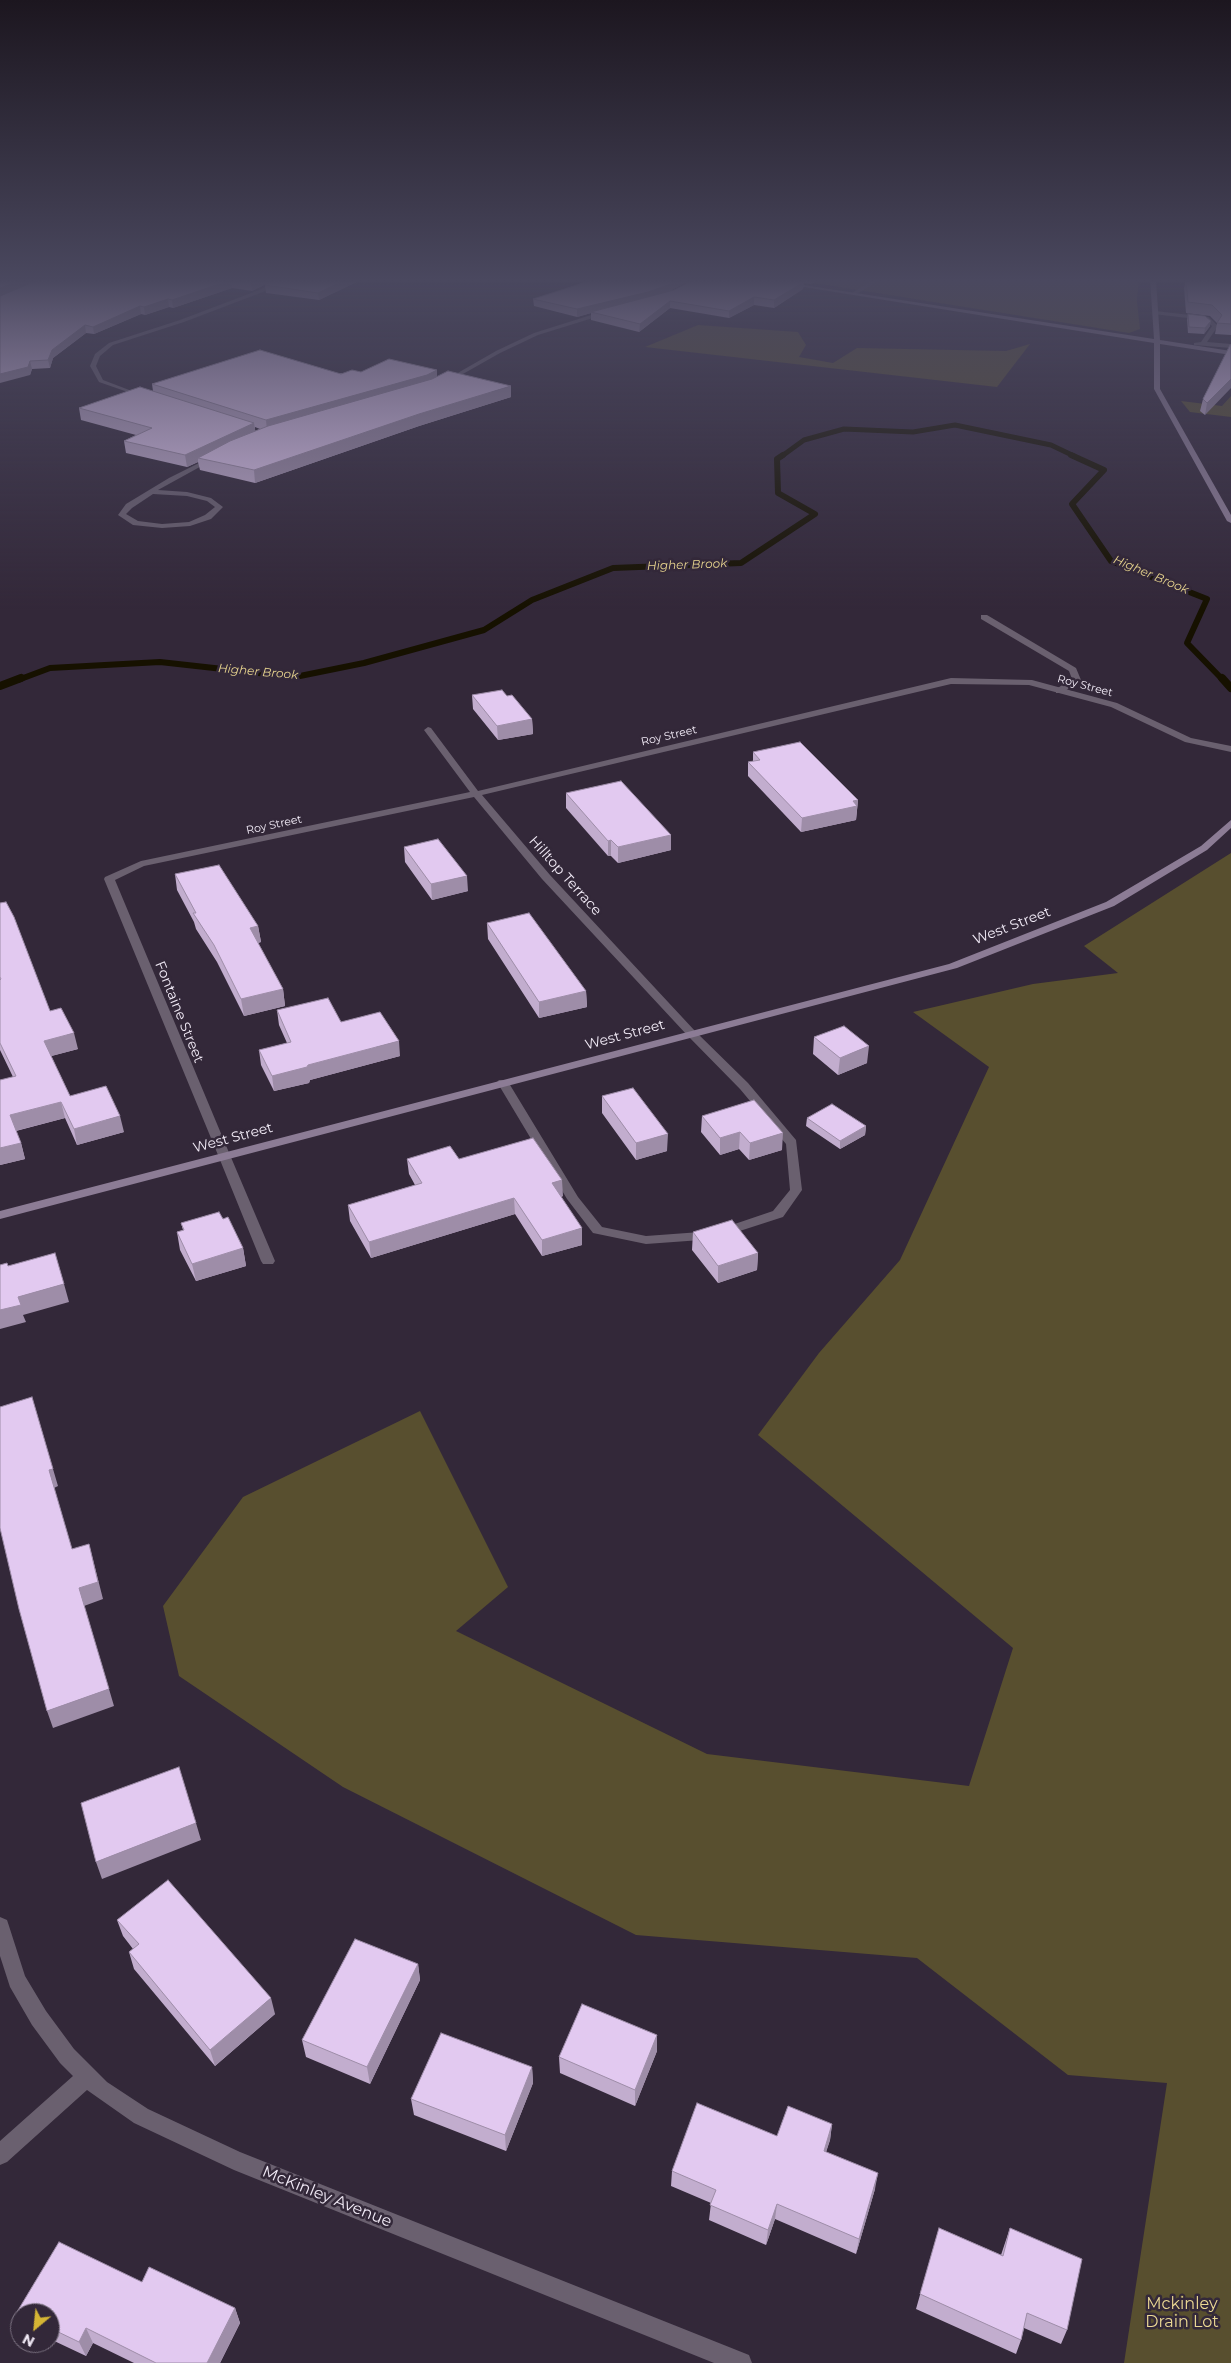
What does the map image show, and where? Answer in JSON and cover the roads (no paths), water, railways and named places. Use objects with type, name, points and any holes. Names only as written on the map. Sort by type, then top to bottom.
[{"type":"main road","points":[[1157,389],[1231,521]]},
{"type":"main road","name":"West Street","points":[[0,1215],[503,1082],[953,966],[1110,904],[1204,848],[1231,823]]},
{"type":"street","points":[[124,389],[150,399]]},
{"type":"street","points":[[153,492],[186,494],[209,499],[220,507],[208,517],[190,524],[162,526],[136,523],[122,515],[129,506],[171,479],[221,454]]},
{"type":"street","points":[[984,617],[1073,670],[1077,680],[1059,690]]},
{"type":"street","name":"Roy Street","points":[[109,878],[141,864],[476,794],[951,681],[1029,682],[1114,705],[1188,740],[1231,749]]},
{"type":"street","name":"Hilltop Terrace","points":[[428,730],[476,794],[546,877],[691,1033],[744,1086],[792,1143],[796,1190],[778,1214],[716,1236],[646,1240],[598,1230],[573,1199],[503,1082]]},
{"type":"street","name":"Fontaine Street","points":[[109,878],[268,1261]]},
{"type":"street","name":"McKinley Avenue","points":[[0,1926],[18,1980],[39,2018],[67,2056],[100,2089],[141,2116],[234,2160],[741,2363]]},
{"type":"street","points":[[0,2155],[87,2076]]},
{"type":"waterway","name":"Higher Brook","points":[[782,456],[804,440],[844,429],[913,432],[955,425],[1051,445],[1074,456]]},
{"type":"waterway","name":"Higher Brook","points":[[18,680],[50,668],[160,662],[295,677],[364,663],[484,630],[532,600],[613,568],[741,563],[815,514],[778,493],[777,459],[783,455]]},
{"type":"waterway","name":"Higher Brook","points":[[1071,455],[1104,470],[1072,504],[1111,561],[1207,599],[1187,643],[1223,680]]},
{"type":"waterway","name":"Higher Brook","points":[[0,686],[21,678]]},
{"type":"waterway","name":"Higher Brook","points":[[1222,678],[1231,688]]},
{"type":"park label","name":"Mckinley Drain Lot","points":[[1182,2313]]}]
